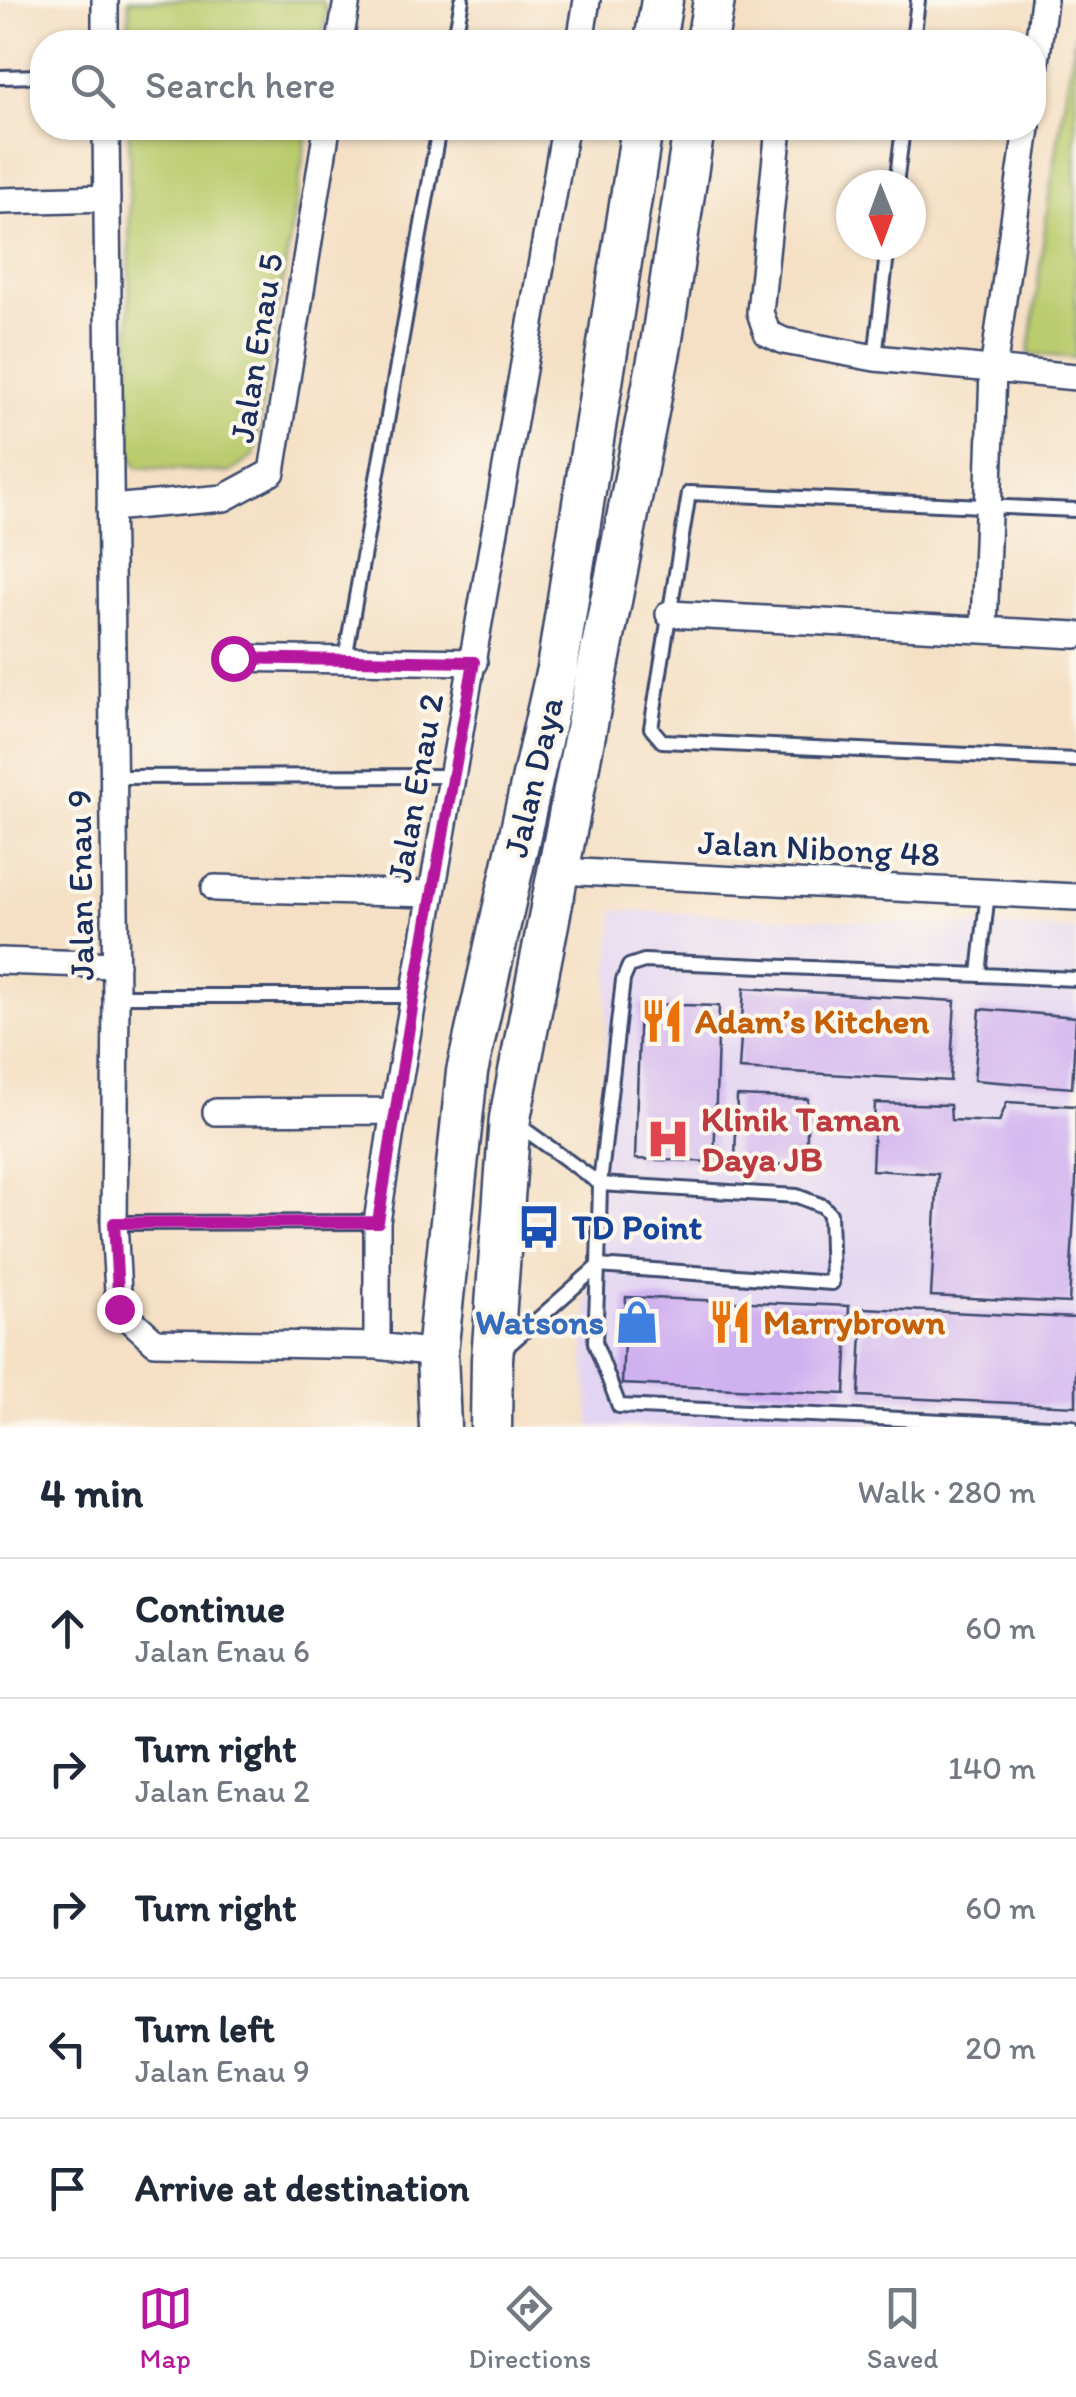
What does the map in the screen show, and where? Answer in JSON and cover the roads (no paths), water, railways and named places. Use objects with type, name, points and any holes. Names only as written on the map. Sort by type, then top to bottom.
[{"type":"main road","points":[[657,30],[662,0]]},
{"type":"main road","points":[[709,30],[714,0]]},
{"type":"main road","name":"Jalan Daya","points":[[440,1427],[438,1353],[467,1072],[557,669],[640,140]]},
{"type":"main road","name":"Jalan Daya","points":[[490,1427],[510,1118],[660,345],[692,140]]},
{"type":"street","points":[[105,0],[106,30]]},
{"type":"street","points":[[342,30],[347,0]]},
{"type":"street","points":[[582,30],[587,0]]},
{"type":"street","points":[[1040,30],[1044,0]]},
{"type":"street","name":"Jalan Enau 9","points":[[106,140],[116,965],[114,1223],[119,1309],[155,1342],[377,1346],[438,1353]]},
{"type":"street","name":"Jalan Enau 5","points":[[110,508],[224,498],[272,472],[324,140]]},
{"type":"street","name":"Jalan Enau 2","points":[[377,1346],[378,1222],[394,1111],[563,140]]},
{"type":"street","points":[[778,140],[760,312],[767,333],[784,341],[875,358],[1076,377]]},
{"type":"street","points":[[984,629],[993,370],[1025,140]]},
{"type":"street","points":[[0,200],[107,198]]},
{"type":"street","points":[[669,614],[1076,634]]},
{"type":"street","points":[[233,658],[474,662]]},
{"type":"street","name":"Jalan Nibong 48","points":[[559,871],[1076,896]]},
{"type":"street","points":[[214,888],[431,894]]},
{"type":"street","points":[[0,961],[116,965]]},
{"type":"street","points":[[216,1112],[394,1111]]},
{"type":"lane","points":[[456,30],[462,0]]},
{"type":"lane","points":[[914,30],[918,0]]},
{"type":"lane","points":[[0,76],[30,76]]},
{"type":"lane","points":[[345,660],[437,140]]},
{"type":"lane","points":[[898,170],[902,140]]},
{"type":"lane","points":[[875,358],[886,260]]},
{"type":"lane","points":[[1076,510],[689,493],[651,728],[662,741],[1076,760]]},
{"type":"lane","points":[[114,778],[453,776]]},
{"type":"lane","points":[[979,974],[988,892]]},
{"type":"lane","points":[[1072,1427],[620,1406],[595,1343],[600,1184],[622,980],[629,966],[636,962],[1076,979]]},
{"type":"lane","points":[[116,996],[414,996]]},
{"type":"lane","points":[[492,1360],[598,1266],[832,1282],[830,1214],[823,1206],[797,1196],[600,1184],[510,1118]]},
{"type":"lane","points":[[114,1223],[378,1222]]},
{"type":"place","name":"Adam’s Kitchen","points":[[662,1021]]},
{"type":"place","name":"Klinik Taman Daya JB","points":[[668,1139]]},
{"type":"place","name":"TD Point","points":[[539,1227]]},
{"type":"place","name":"Watsons","points":[[637,1322]]},
{"type":"place","name":"Marrybrown","points":[[730,1322]]}]
